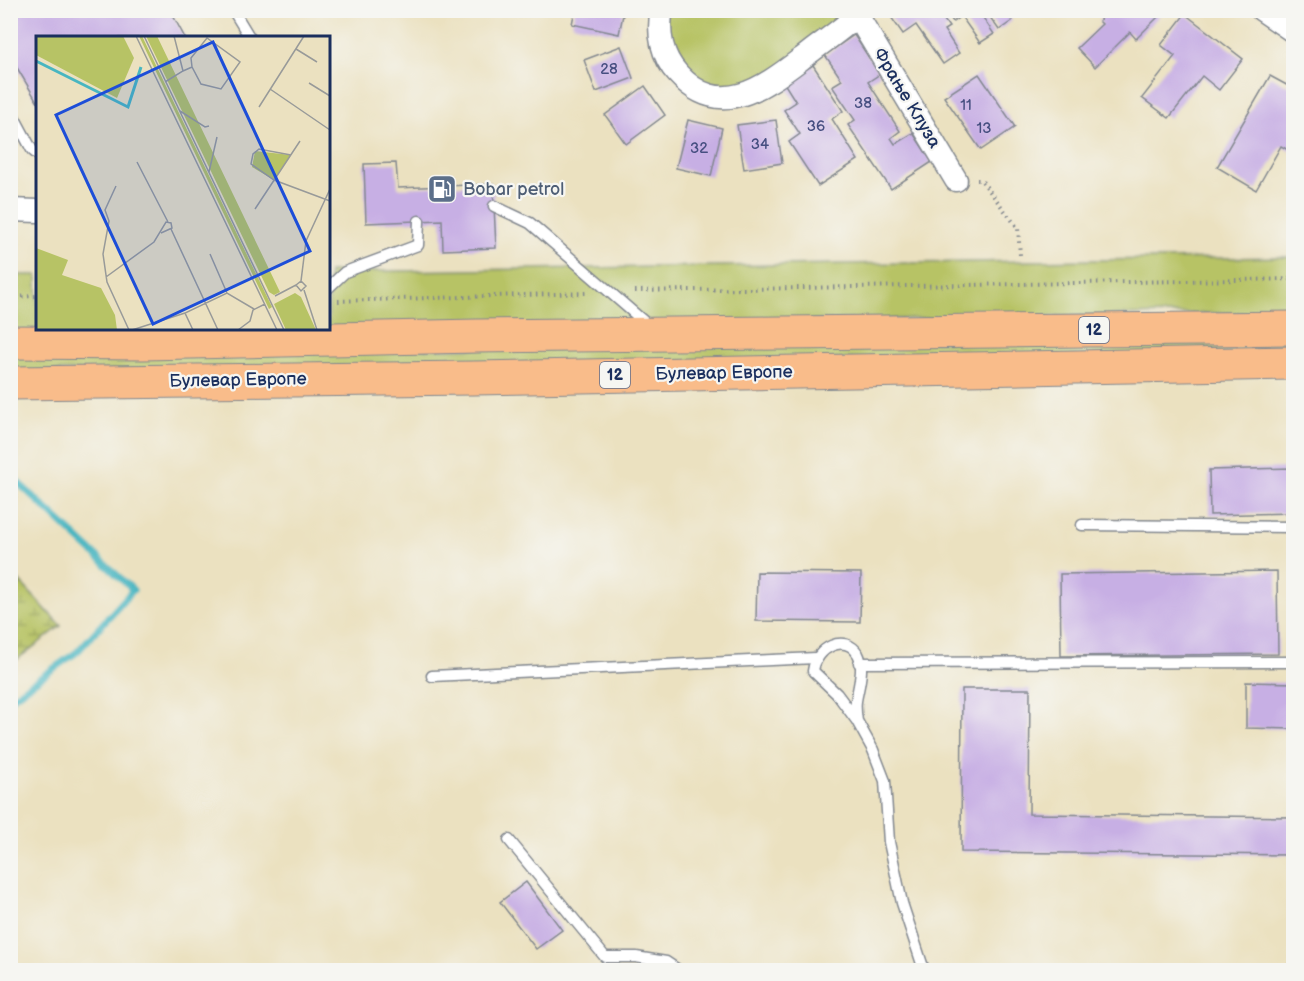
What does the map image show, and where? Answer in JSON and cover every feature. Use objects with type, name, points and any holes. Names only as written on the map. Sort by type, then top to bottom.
[{"type":"main road","name":"12","points":[[10,342],[88,335],[254,340],[1293,328]]},
{"type":"main road","name":"Булевар Европе","points":[[10,383],[486,378],[1293,363]]},
{"type":"street","name":"Фрање Клуза","points":[[662,10],[661,42],[669,63],[676,73],[684,81],[704,92],[726,97],[748,93],[769,83],[858,12],[956,180]]},
{"type":"street","points":[[1262,10],[1293,32]]},
{"type":"street","points":[[10,210],[36,211]]},
{"type":"lane","points":[[233,10],[249,36]]},
{"type":"lane","points":[[10,109],[32,150],[36,153]]},
{"type":"lane","points":[[494,206],[530,223],[658,334]]},
{"type":"lane","points":[[330,286],[345,272],[418,245],[419,221]]},
{"type":"lane","points":[[254,340],[281,330]]},
{"type":"lane","points":[[1082,525],[1293,527]]},
{"type":"lane","points":[[857,721],[859,656],[856,652],[841,645],[825,649],[816,658],[813,671],[837,694],[857,721],[873,750],[885,781],[889,843],[902,903],[924,970]]},
{"type":"lane","points":[[432,676],[816,658]]},
{"type":"lane","points":[[859,663],[1293,662]]},
{"type":"lane","points":[[508,840],[605,957],[636,957],[666,962],[678,970]]},
{"type":"lane","points":[[1292,970],[1293,965]]},
{"type":"path","points":[[956,180],[981,180],[1018,228],[1020,255]]},
{"type":"path","points":[[330,301],[610,292],[1293,279]]},
{"type":"path","points":[[10,297],[36,296]]},
{"type":"green space","points":[[662,10],[854,10],[748,93],[684,81]]},
{"type":"green space","points":[[1293,257],[1294,312],[330,329],[330,272]]},
{"type":"green space","points":[[10,275],[36,275],[36,330],[222,330],[11,332]]},
{"type":"green space","points":[[1294,337],[1293,353],[11,372],[10,355]]},
{"type":"green space","points":[[11,572],[61,626],[11,664]]},
{"type":"building","points":[[10,10],[170,10],[184,36],[36,36],[36,100],[10,56]]},
{"type":"building","points":[[575,10],[624,10],[619,34],[572,24]]},
{"type":"building","points":[[886,10],[937,10],[949,27],[944,30],[959,53],[943,64],[916,25],[903,34]]},
{"type":"building","points":[[945,10],[978,10],[994,34],[980,43],[961,16],[953,22]]},
{"type":"building","points":[[985,10],[1005,10],[1012,21],[999,30]]},
{"type":"building","points":[[1109,10],[1165,10],[1136,39],[1130,32],[1095,67],[1077,48],[1102,24],[1099,21]]},
{"type":"building","points":[[1185,14],[1243,59],[1219,90],[1202,76],[1169,118],[1142,98],[1175,56],[1161,45]]},
{"type":"building","points":[[854,35],[880,74],[868,82],[900,131],[891,138],[895,144],[913,133],[932,162],[891,189],[848,125],[855,120],[832,86],[842,80],[825,55]]},
{"type":"building","points":[[621,46],[633,78],[596,92],[584,60]]},
{"type":"building","points":[[813,65],[843,111],[832,119],[858,160],[818,186],[789,142],[800,134],[784,110],[796,102],[784,83]]},
{"type":"building","points":[[979,74],[1015,127],[981,150],[944,97]]},
{"type":"building","points":[[1270,76],[1294,89],[1294,149],[1292,152],[1281,146],[1256,190],[1217,167]]},
{"type":"building","points":[[645,86],[665,115],[626,144],[605,115]]},
{"type":"building","points":[[688,120],[722,128],[711,176],[676,168]]},
{"type":"building","points":[[776,120],[782,163],[744,169],[737,125]]},
{"type":"building","points":[[396,163],[398,188],[493,184],[496,248],[443,250],[442,220],[366,223],[364,164]]},
{"type":"building","points":[[1292,468],[1292,513],[1210,515],[1209,470]]},
{"type":"building","points":[[1277,571],[1278,654],[1061,656],[1060,574]]},
{"type":"building","points":[[757,572],[861,573],[860,622],[756,621]]},
{"type":"building","points":[[1246,682],[1294,683],[1294,729],[1246,728]]},
{"type":"building","points":[[962,689],[1030,689],[1029,814],[1294,817],[1294,855],[961,852]]},
{"type":"building","points":[[526,882],[562,930],[536,949],[500,902]]},
{"type":"waterway","points":[[10,475],[133,590],[77,652],[10,699]]},
{"type":"place","name":"Bobar petrol","points":[[442,189]]}]
